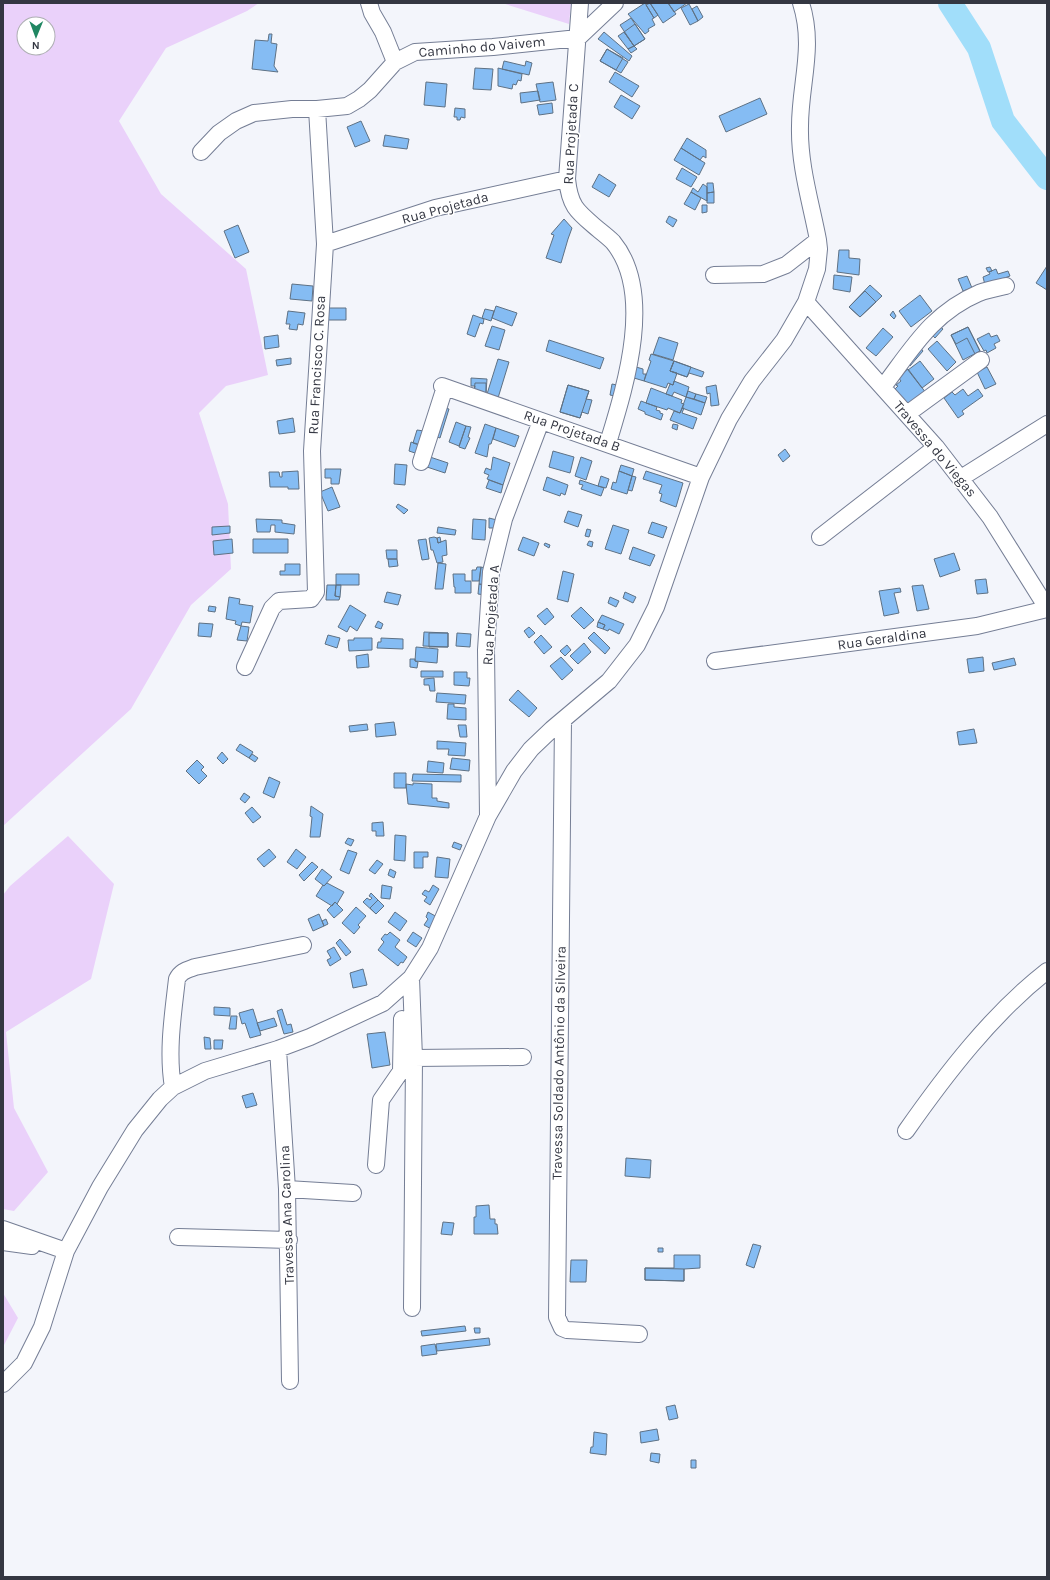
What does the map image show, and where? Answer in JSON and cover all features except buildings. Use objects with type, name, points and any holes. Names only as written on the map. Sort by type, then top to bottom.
[{"type":"street","points":[[369,3],[372,13],[383,32],[395,62]]},
{"type":"street","name":"Rua Projetada C","points":[[580,3],[567,179],[569,194],[573,206],[580,214],[612,241],[623,256],[630,276],[634,303],[631,360],[608,443]]},
{"type":"street","points":[[578,38],[615,3]]},
{"type":"street","points":[[3,1384],[24,1363],[42,1328],[66,1251],[100,1187],[135,1130],[160,1099],[173,1087],[205,1071],[278,1049],[310,1037],[383,1003],[406,982],[430,948],[488,816],[514,770],[531,749],[609,681],[637,645],[656,607],[701,477],[733,412],[752,381],[784,340],[806,302],[816,269],[819,249],[818,240],[801,156],[800,126],[808,46],[806,17],[801,3]]},
{"type":"street","name":"Caminho do Vaivem","points":[[201,152],[219,133],[236,121],[254,113],[347,106],[370,90],[395,62],[414,52],[493,47],[578,38]]},
{"type":"street","name":"Rua Francisco C. Rosa","points":[[245,667],[272,608],[279,601],[311,599],[316,592],[317,584],[312,451],[325,244],[317,109]]},
{"type":"street","name":"Rua Projetada","points":[[325,244],[435,208],[567,179]]},
{"type":"street","points":[[714,275],[762,274],[786,265],[818,240]]},
{"type":"street","points":[[883,387],[928,328],[947,310],[979,293],[1006,286]]},
{"type":"street","name":"Travessa do Viegas","points":[[806,302],[826,322],[936,447],[961,478],[990,517],[1047,609]]},
{"type":"street","points":[[907,414],[980,360]]},
{"type":"street","name":"Rua Projetada B","points":[[421,462],[443,386],[701,477]]},
{"type":"street","name":"Rua Projetada A","points":[[488,816],[486,650],[492,572],[504,519],[541,421]]},
{"type":"street","points":[[961,478],[1047,424]]},
{"type":"street","points":[[820,537],[936,447]]},
{"type":"street","name":"Rua Geraldina","points":[[715,661],[977,626],[1047,609]]},
{"type":"street","name":"Travessa Soldado Antônio da Silveira","points":[[563,720],[557,1317],[562,1328],[567,1330],[639,1334]]},
{"type":"street","points":[[173,1087],[171,1075],[171,1047],[176,986],[179,975],[183,971],[195,967],[303,944]]},
{"type":"street","points":[[906,1131],[936,1088],[989,1026],[1027,987],[1047,971]]},
{"type":"street","points":[[406,982],[414,1058],[412,1308]]},
{"type":"street","points":[[376,1165],[381,1100],[401,1071],[402,1026],[406,982]]},
{"type":"street","name":"Travessa Ana Carolina","points":[[278,1049],[289,1240],[290,1381]]},
{"type":"street","points":[[414,1058],[522,1057]]},
{"type":"street","points":[[287,1190],[353,1193]]},
{"type":"street","points":[[3,1228],[66,1251]]},
{"type":"street","points":[[178,1237],[289,1240]]},
{"type":"street","points":[[3,1242],[66,1251]]},
{"type":"shaded area","points":[[3,3],[259,3],[247,11],[166,48],[119,121],[161,194],[246,269],[268,375],[226,386],[199,413],[228,504],[231,569],[191,605],[131,709],[3,826]]},
{"type":"shaded area","points":[[502,3],[571,3],[569,24]]},
{"type":"shaded area","points":[[68,836],[114,884],[91,979],[6,1032],[14,1108],[48,1172],[14,1211],[3,1209],[3,895],[10,886]]},
{"type":"shaded area","points":[[3,1293],[18,1318],[3,1347]]},
{"type":"waterway","points":[[950,3],[979,48],[1003,121],[1047,178]]}]
